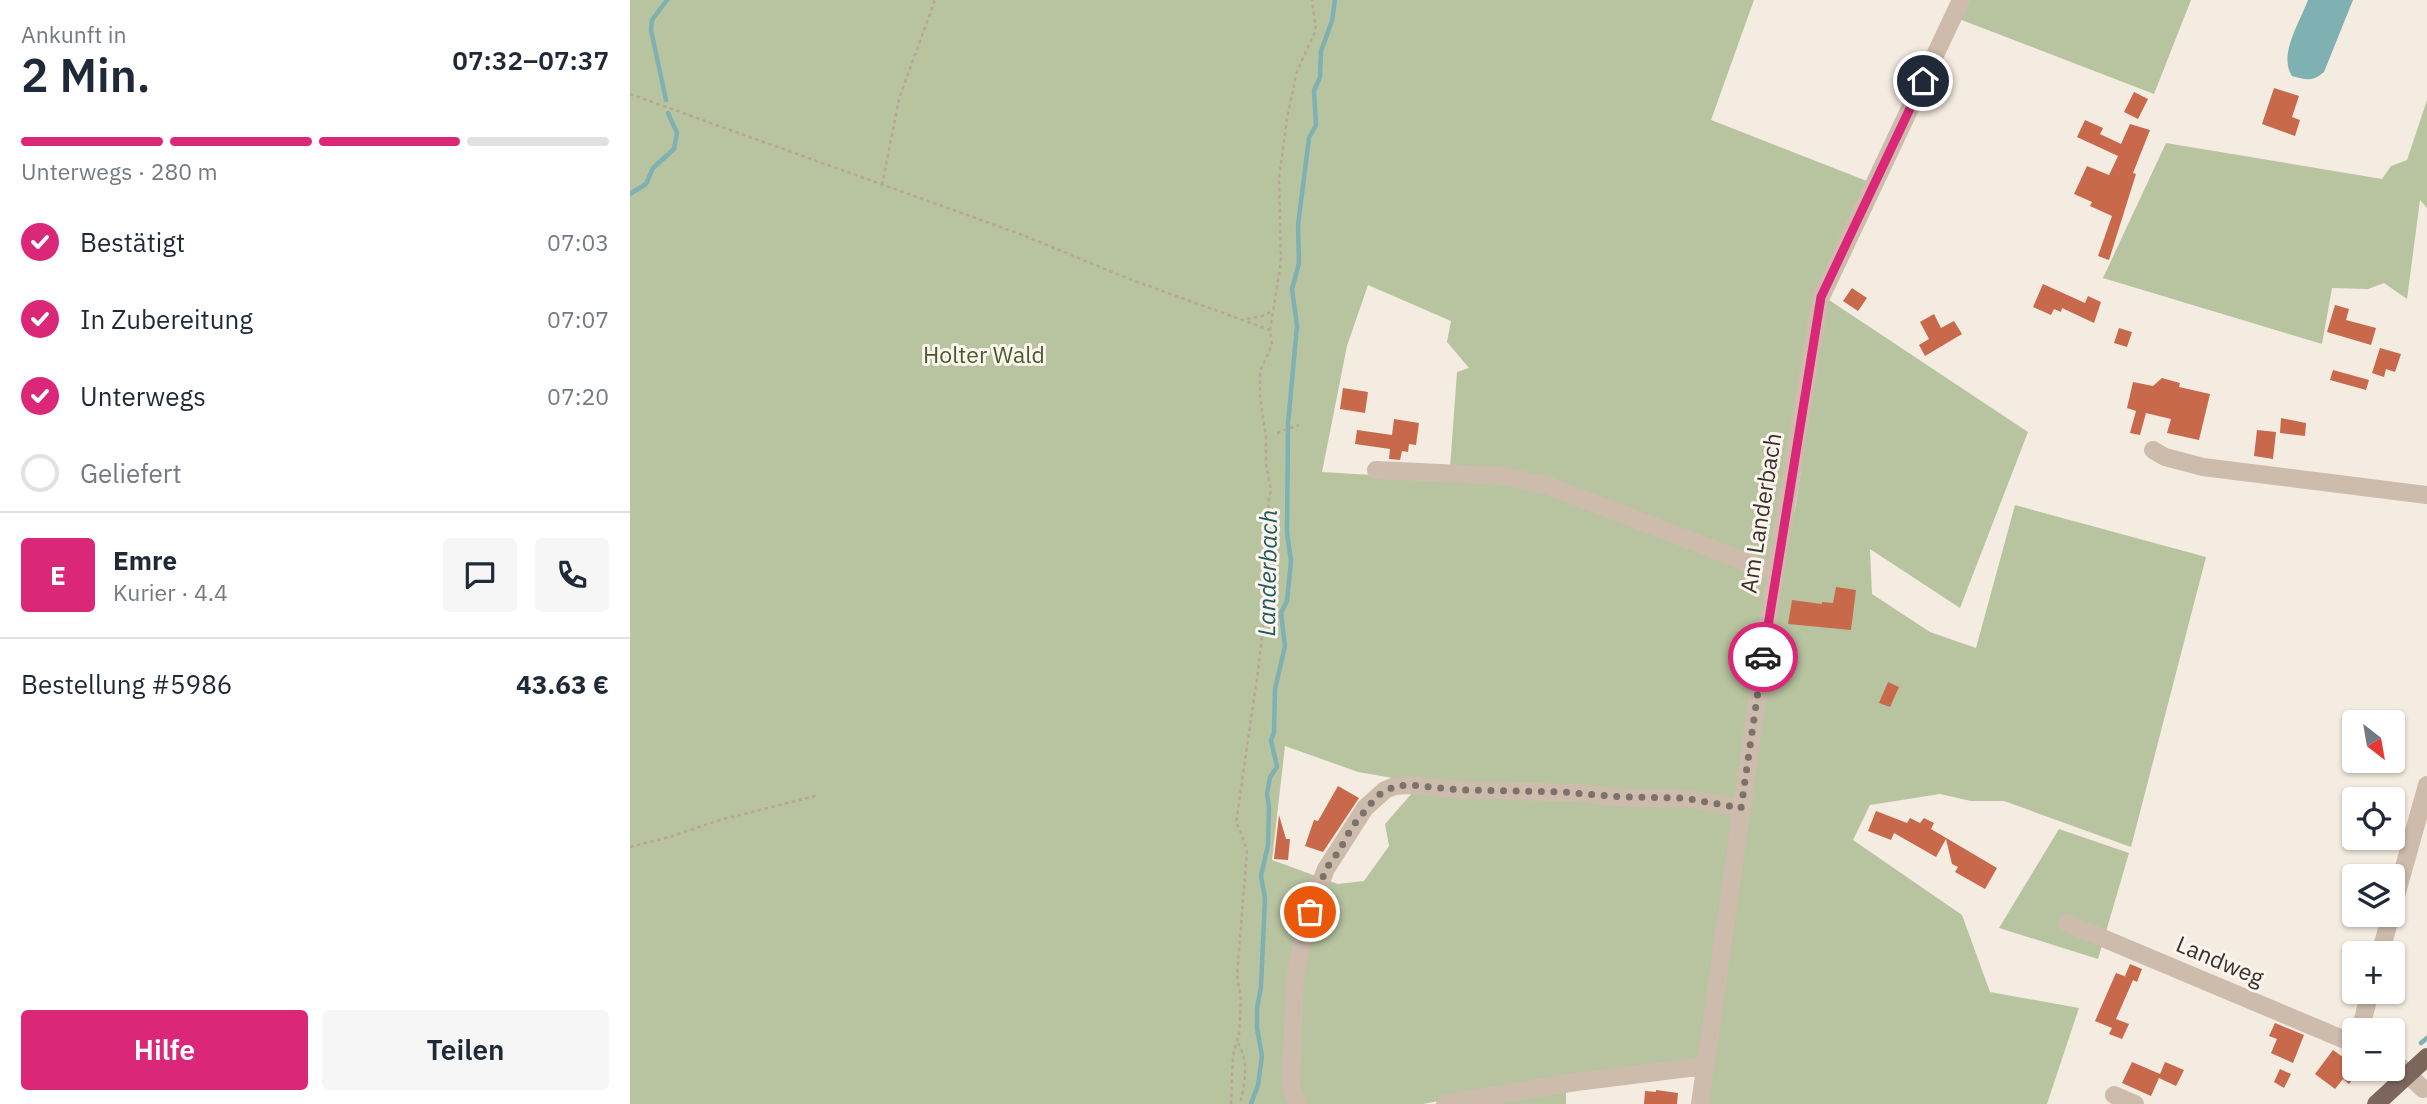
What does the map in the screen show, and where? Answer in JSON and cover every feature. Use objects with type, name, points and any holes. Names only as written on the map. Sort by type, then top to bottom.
[{"type":"main road","points":[[2375,1104],[2427,1057]]},
{"type":"street","name":"Am Landerbach","points":[[1700,1104],[1775,573],[1821,297],[1961,0]]},
{"type":"street","points":[[2153,450],[2165,457],[2203,467],[2427,495]]},
{"type":"street","points":[[1376,470],[1504,476],[1549,486],[1775,573]]},
{"type":"street","points":[[1297,1104],[1291,1086],[1295,976],[1310,912],[1326,869],[1366,808],[1385,790],[1398,785],[1409,785],[1462,790],[1683,798],[1741,808]]},
{"type":"street","points":[[2405,865],[2427,785]]},
{"type":"street","name":"Landweg","points":[[2067,923],[2342,1039]]},
{"type":"street","points":[[1445,1104],[1576,1082],[1705,1066]]},
{"type":"street","points":[[2405,1070],[2423,1088]]},
{"type":"street","points":[[2113,1095],[2135,1104]]},
{"type":"path","points":[[882,185],[899,99],[935,0]]},
{"type":"path","points":[[1231,1104],[1232,1067],[1241,1000],[1237,975],[1247,851],[1236,823],[1272,549],[1268,503],[1271,490],[1266,465],[1260,371],[1272,345],[1270,330],[1282,244],[1279,179],[1297,71],[1317,24],[1312,0]]},
{"type":"path","points":[[630,94],[1020,234],[1132,280],[1270,330]]},
{"type":"path","points":[[1243,320],[1273,310]]},
{"type":"path","points":[[1277,433],[1299,425]]},
{"type":"path","points":[[630,847],[720,820],[819,795]]},
{"type":"path","points":[[1237,1041],[1243,1050],[1245,1067],[1240,1104]]},
{"type":"green space","name":"Holter Wald","points":[[630,0],[1754,0],[1711,120],[1867,181],[1815,295],[1771,567],[1549,479],[1450,468],[1457,372],[1469,368],[1447,342],[1451,321],[1368,285],[1347,346],[1322,472],[1504,483],[1546,491],[1769,574],[1700,1060],[1573,1076],[1423,1104],[630,1104]],"holes":[[[1285,746],[1358,772],[1404,780],[1414,791],[1385,824],[1389,846],[1364,881],[1338,884],[1272,860]]]},
{"type":"green space","points":[[1968,0],[2191,0],[2154,94],[1959,19]]},
{"type":"green space","points":[[2427,100],[2427,208],[2420,200],[2407,299],[2384,283],[2368,289],[2332,288],[2322,344],[2103,278],[2166,143],[2382,179],[2391,166],[2407,160]]},
{"type":"green space","points":[[1826,298],[2028,432],[1960,608],[1870,549],[1872,594],[1930,632],[1976,648],[2015,505],[2206,557],[2131,847],[2004,801],[1971,801],[1940,794],[1870,805],[1853,840],[1962,915],[1990,992],[2079,1008],[2047,1104],[1707,1104],[1781,573],[1796,504]]},
{"type":"green space","points":[[2059,829],[2129,853],[2098,959],[1999,928]]},
{"type":"green space","points":[[1566,1085],[1566,1104],[1472,1104]]},
{"type":"water","points":[[2308,0],[2353,0],[2324,72],[2309,79],[2292,76],[2287,58],[2292,38]]},
{"type":"building","points":[[2274,88],[2299,96],[2292,117],[2300,120],[2295,136],[2262,124]]},
{"type":"building","points":[[2134,92],[2148,99],[2138,119],[2124,112]]},
{"type":"building","points":[[2085,120],[2103,128],[2100,134],[2121,144],[2130,124],[2150,130],[2133,173],[2136,174],[2109,260],[2098,256],[2112,216],[2090,206],[2092,202],[2074,194],[2087,166],[2109,175],[2118,156],[2077,137]]},
{"type":"building","points":[[2043,284],[2085,303],[2088,296],[2101,302],[2094,323],[2062,308],[2061,312],[2054,309],[2051,315],[2033,307]]},
{"type":"building","points":[[1852,288],[1867,298],[1858,311],[1843,301]]},
{"type":"building","points":[[2335,305],[2349,309],[2346,320],[2376,328],[2371,345],[2327,332]]},
{"type":"building","points":[[1934,314],[1941,328],[1954,321],[1962,334],[1925,356],[1919,345],[1929,339],[1920,322]]},
{"type":"building","points":[[2119,328],[2132,332],[2127,347],[2114,343]]},
{"type":"building","points":[[2380,348],[2401,354],[2395,372],[2386,369],[2384,377],[2372,373]]},
{"type":"building","points":[[2333,370],[2369,380],[2366,390],[2330,380]]},
{"type":"building","points":[[2162,378],[2180,383],[2179,387],[2210,394],[2199,440],[2167,433],[2171,419],[2146,413],[2140,435],[2130,433],[2136,411],[2127,408],[2133,382],[2153,386]]},
{"type":"building","points":[[1343,388],[1368,392],[1365,413],[1340,409]]},
{"type":"building","points":[[2281,418],[2306,423],[2305,436],[2280,433]]},
{"type":"building","points":[[1394,419],[1419,423],[1416,445],[1409,444],[1408,452],[1402,451],[1400,460],[1389,459],[1390,449],[1355,444],[1357,430],[1392,435]]},
{"type":"building","points":[[2257,430],[2276,432],[2273,459],[2254,456]]},
{"type":"building","points":[[1836,587],[1856,590],[1851,630],[1788,624],[1792,600],[1833,603]]},
{"type":"building","points":[[1888,682],[1899,687],[1890,707],[1879,703]]},
{"type":"building","points":[[1338,786],[1359,798],[1323,852],[1305,846],[1314,820],[1318,821]]},
{"type":"building","points":[[1876,811],[1907,823],[1910,818],[1920,823],[1924,818],[1934,823],[1931,829],[1997,868],[1985,889],[1955,872],[1958,867],[1952,864],[1946,839],[1936,857],[1894,833],[1891,840],[1868,831]]},
{"type":"building","points":[[1279,815],[1286,839],[1290,839],[1288,860],[1274,859]]},
{"type":"building","points":[[2130,964],[2142,969],[2137,982],[2133,980],[2116,1019],[2129,1024],[2122,1039],[2109,1034],[2112,1028],[2095,1021],[2116,973],[2127,977],[2125,976]]},
{"type":"building","points":[[2275,1023],[2304,1035],[2293,1063],[2271,1053],[2277,1039],[2269,1036]]},
{"type":"building","points":[[2333,1050],[2342,1056],[2342,1080],[2335,1089],[2315,1074]]},
{"type":"building","points":[[2132,1062],[2160,1074],[2165,1062],[2184,1070],[2176,1086],[2159,1078],[2151,1096],[2122,1083]]},
{"type":"building","points":[[2280,1069],[2291,1074],[2284,1088],[2274,1082]]},
{"type":"building","points":[[1645,1091],[1678,1093],[1677,1104],[1644,1104]]},
{"type":"waterway","points":[[666,100],[651,30],[652,20],[667,0]]},
{"type":"waterway","name":"Landerbach","points":[[1251,1104],[1258,1085],[1262,1056],[1257,1028],[1265,898],[1261,876],[1268,845],[1267,794],[1270,777],[1277,767],[1271,740],[1274,732],[1275,689],[1285,646],[1281,613],[1287,601],[1291,561],[1287,533],[1288,424],[1297,326],[1292,289],[1299,263],[1298,225],[1309,138],[1316,125],[1314,91],[1320,77],[1321,51],[1332,21],[1335,0]]},
{"type":"waterway","points":[[630,194],[646,184],[653,168],[674,149],[677,133],[668,113]]},
{"type":"waterway","points":[[2421,1043],[2427,1038]]},
{"type":"way so far","points":[[1310,912],[1326,869],[1352,827],[1377,796],[1398,785],[1683,798],[1741,808],[1763,657]]},
{"type":"route","points":[[1763,657],[1821,297],[1923,81]]}]
